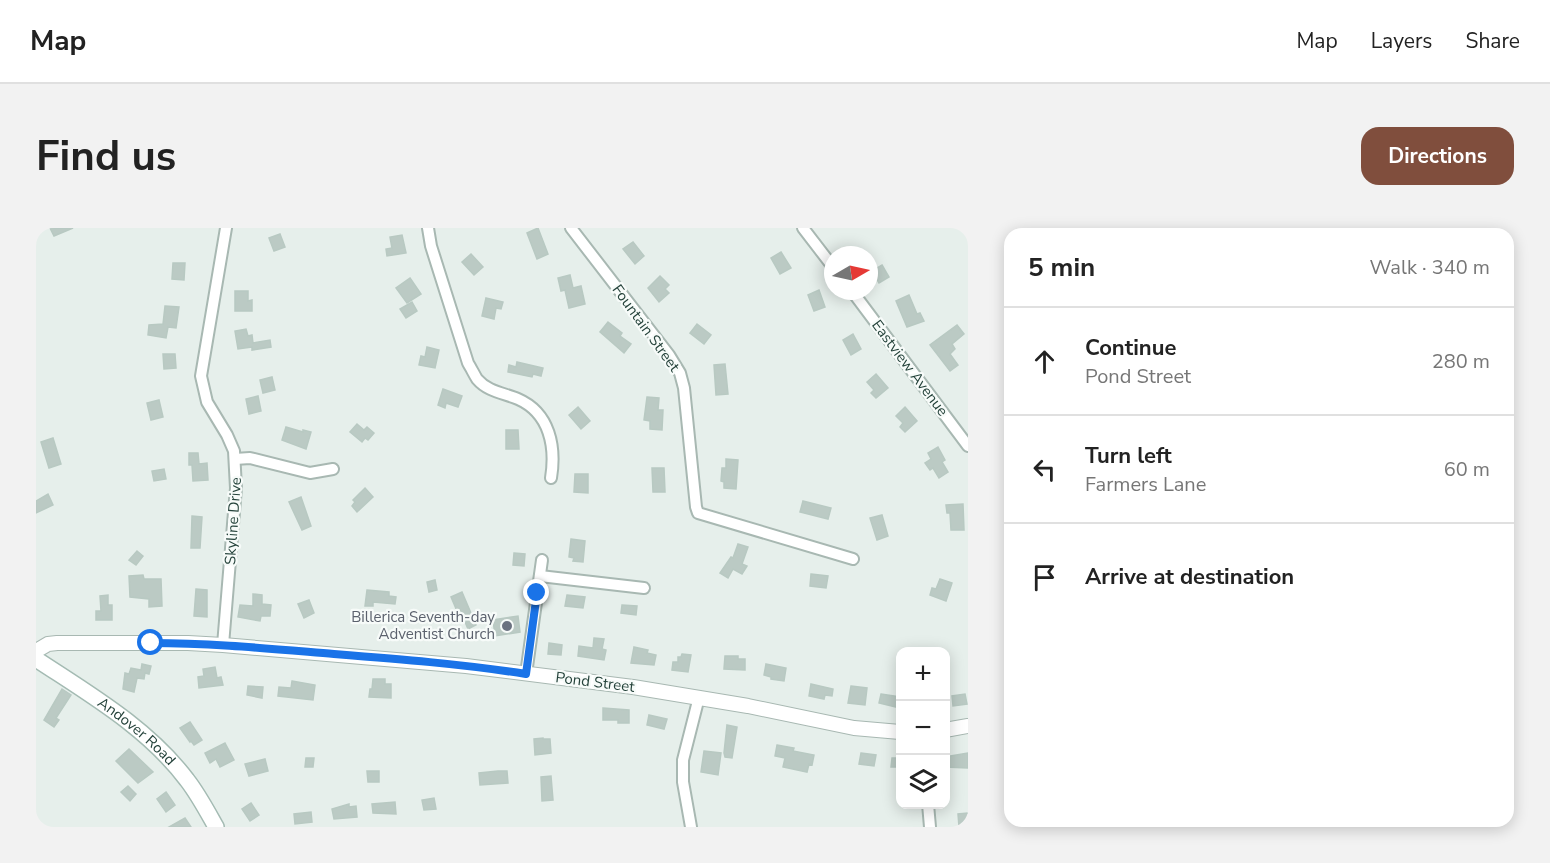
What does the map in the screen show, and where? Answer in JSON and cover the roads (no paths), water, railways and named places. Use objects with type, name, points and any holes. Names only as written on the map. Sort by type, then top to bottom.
[{"type":"main road","name":"Andover Road","points":[[36,659],[117,714],[155,746],[187,780],[216,827]]},
{"type":"street","name":"Skyline Drive","points":[[223,645],[237,482],[235,459],[227,435],[207,402],[201,376],[226,228]]},
{"type":"street","points":[[429,228],[430,246],[468,363],[478,379],[487,387],[499,394],[518,399],[537,411],[544,421],[553,454],[551,478]]},
{"type":"street","name":"Fountain Street","points":[[571,228],[662,346],[680,373],[684,388],[698,513],[853,559]]},
{"type":"street","points":[[803,228],[824,255]]},
{"type":"street","name":"Eastview Avenue","points":[[859,300],[968,446]]},
{"type":"street","points":[[235,459],[250,458],[310,472],[333,469]]},
{"type":"street","points":[[526,674],[542,560]]},
{"type":"street","points":[[540,576],[644,588]]},
{"type":"street","name":"Pond Street","points":[[36,651],[48,644],[57,643],[179,643],[420,661],[699,697],[854,728],[896,732]]},
{"type":"street","points":[[691,827],[683,782],[683,760],[699,697]]},
{"type":"street","points":[[950,729],[968,726]]},
{"type":"street","points":[[928,809],[930,827]]},
{"type":"place","name":"Billerica Seventh-day Adventist Church","points":[[507,626]]}]
